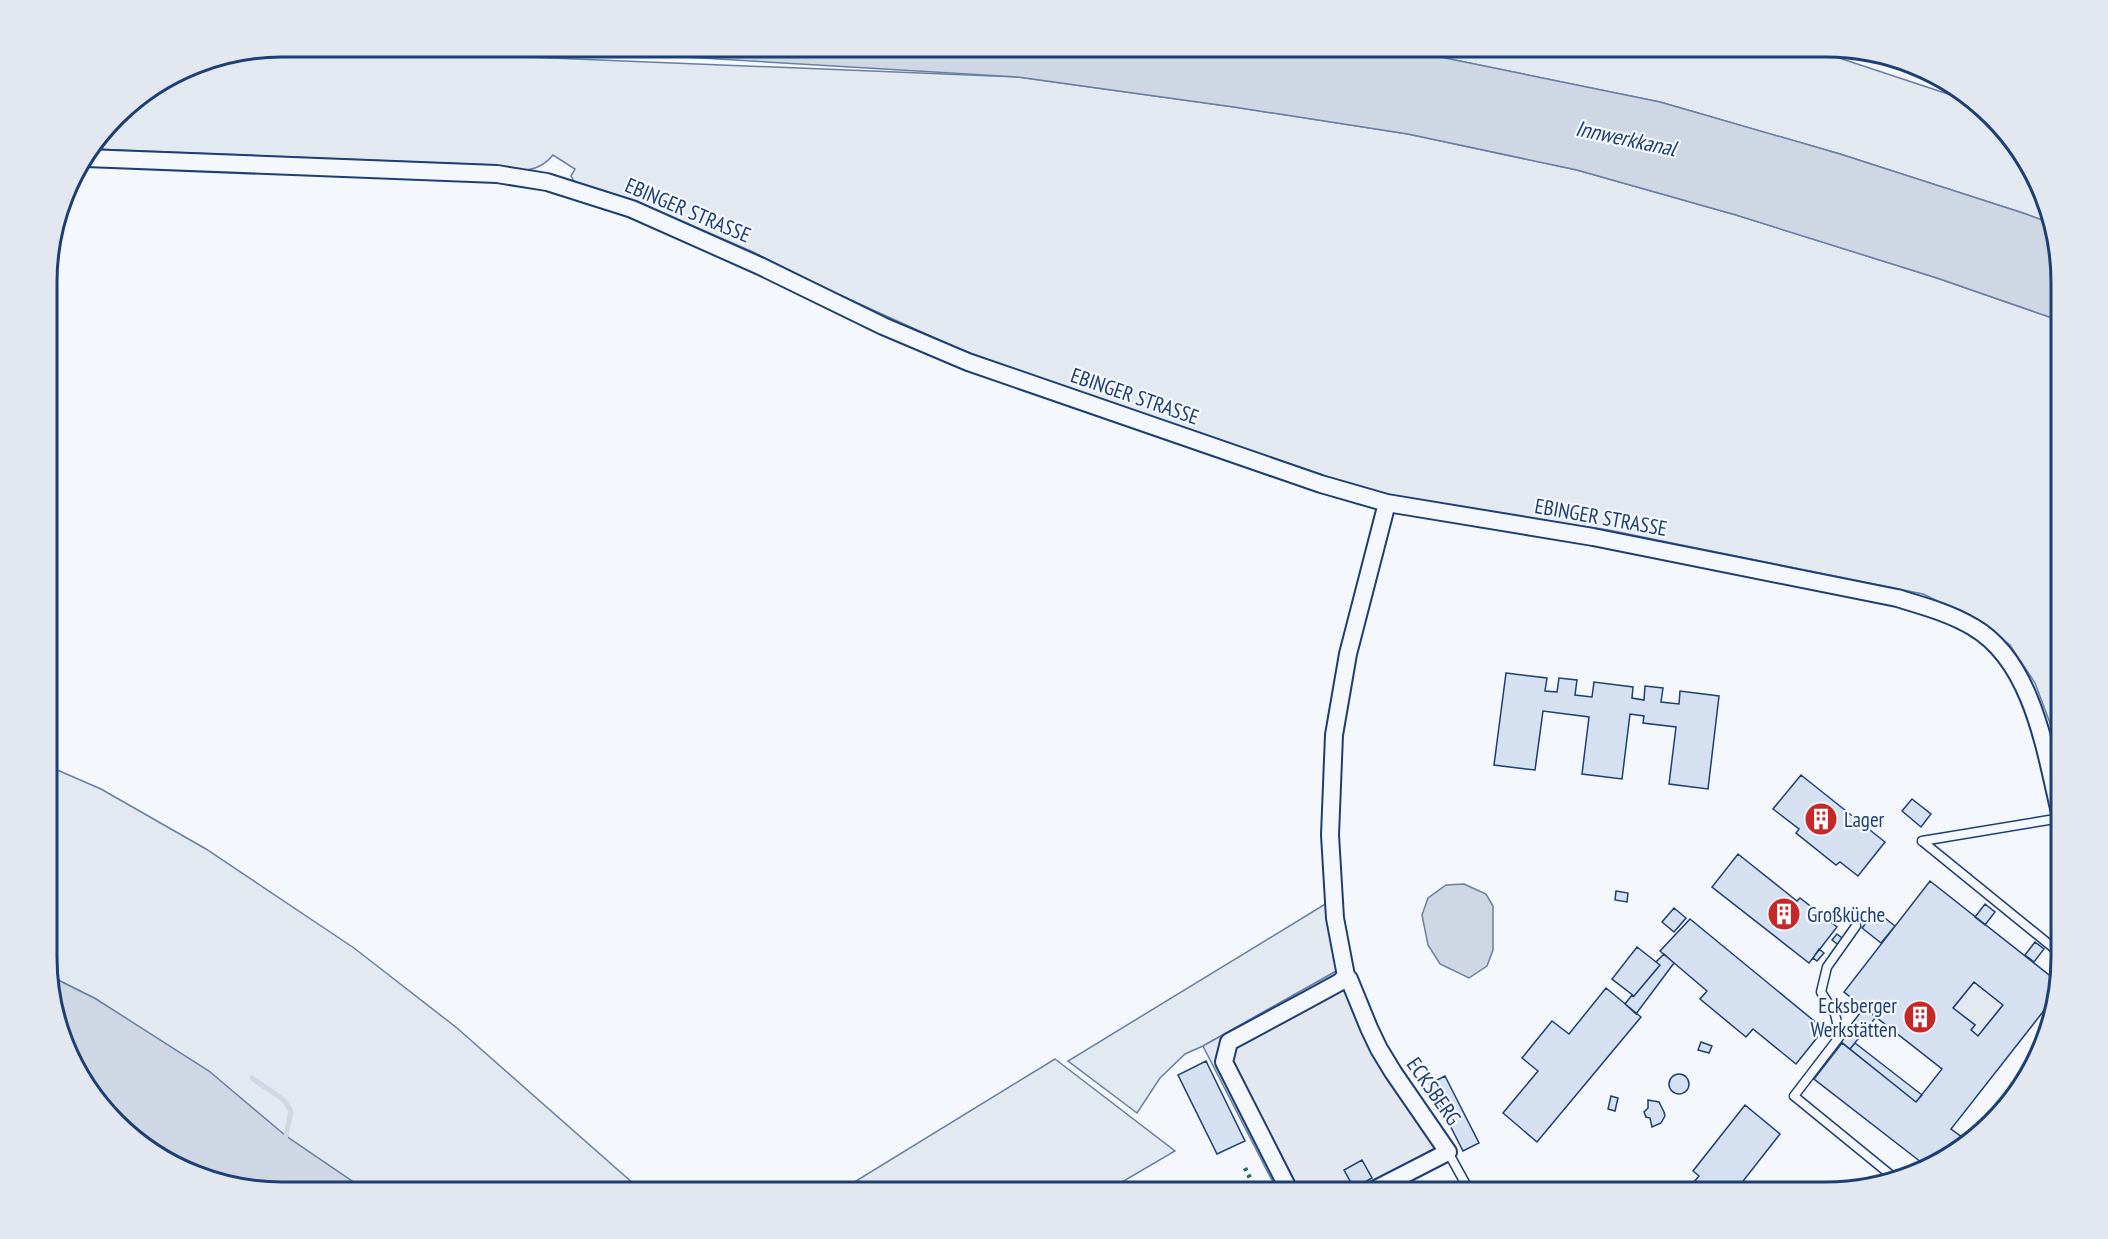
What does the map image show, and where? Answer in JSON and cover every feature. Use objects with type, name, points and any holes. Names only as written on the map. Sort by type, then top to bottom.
[{"type":"street","name":"EBINGER STRASSE","points":[[94,158],[497,174],[547,182],[632,209],[693,234],[883,326],[968,362],[1321,484],[1387,502],[1593,537],[1897,598],[1956,618],[1975,628],[1992,641],[2005,656],[2032,704],[2051,774]]},
{"type":"street","name":"ECKSBERG","points":[[1387,502],[1348,654],[1334,735],[1331,847],[1335,918],[1346,976],[1369,1028],[1393,1072],[1448,1152],[1390,1182]]},
{"type":"street","points":[[1285,1182],[1224,1062],[1229,1042],[1340,982],[1346,976]]},
{"type":"lane","points":[[2051,820],[1922,841],[2051,946]]},
{"type":"lane","points":[[1856,926],[1827,967],[1821,992],[1835,1014],[1840,1036],[1794,1096],[1888,1173]]},
{"type":"lane","points":[[1448,1152],[1464,1182]]},
{"type":"shaded area","points":[[267,57],[527,57],[1018,77],[1408,134],[1577,170],[1736,215],[1937,278],[2051,318],[2051,726],[2035,683],[2010,645],[1978,620],[1923,594],[1608,530],[1398,498],[1331,481],[972,355],[829,290],[753,252],[663,213],[575,183],[571,176],[575,169],[553,155],[546,162],[532,169],[492,165],[100,149],[123,123],[145,103],[169,87],[196,74],[238,61]]},
{"type":"shaded area","points":[[1440,57],[1836,57],[1951,95],[1963,103],[2005,145],[2028,182],[2042,220],[1840,154],[1660,102]]},
{"type":"shaded area","points":[[57,770],[101,789],[206,849],[354,948],[457,1028],[632,1182],[353,1182],[96,999],[58,980]]},
{"type":"shaded area","points":[[1327,903],[1340,969],[1185,1054],[1160,1078],[1137,1113],[1068,1061]]},
{"type":"shaded area","points":[[1340,969],[1438,1147],[1373,1182],[1273,1182],[1203,1046]]},
{"type":"shaded area","points":[[1974,982],[2003,1005],[1978,1036],[1971,1030],[1975,1025],[1953,1008]]},
{"type":"shaded area","points":[[1055,1059],[1175,1151],[1122,1182],[854,1182]]},
{"type":"water","name":"Innwerkkanal","points":[[684,57],[1440,57],[1660,102],[1840,154],[2042,220],[2051,267],[2051,318],[1937,278],[1736,215],[1577,170],[1408,134],[1018,77]]},
{"type":"water","points":[[1464,884],[1486,894],[1493,906],[1493,950],[1487,966],[1469,978],[1440,964],[1428,945],[1422,915],[1428,898],[1446,885]]},
{"type":"water","points":[[58,980],[96,999],[209,1071],[286,1136],[353,1182],[267,1182],[238,1178],[182,1159],[145,1136],[103,1094],[87,1070],[69,1029]]},
{"type":"building","points":[[1506,673],[1547,678],[1545,691],[1557,692],[1559,678],[1577,680],[1575,695],[1592,697],[1594,682],[1633,687],[1632,698],[1644,700],[1645,686],[1663,688],[1661,702],[1679,704],[1680,691],[1719,696],[1708,789],[1669,784],[1676,727],[1643,723],[1644,716],[1630,714],[1622,779],[1582,774],[1589,717],[1543,711],[1535,770],[1494,765]]},
{"type":"building","name":"Lager","points":[[1801,775],[1885,842],[1858,876],[1840,862],[1836,865],[1796,833],[1799,829],[1773,809]]},
{"type":"building","points":[[1912,799],[1931,814],[1921,827],[1902,811]]},
{"type":"building","name":"Großküche","points":[[1738,854],[1797,901],[1800,898],[1837,927],[1809,963],[1712,887]]},
{"type":"building","name":"Ecksberger Werkstätten","points":[[1930,881],[2050,976],[2044,1010],[1951,1129],[1962,1137],[1920,1161],[1814,1079],[1842,1043],[1916,1102],[1942,1069],[1844,992]],"holes":[[[1974,982],[2003,1005],[1978,1036],[1971,1030],[1975,1025],[1953,1008]]]},
{"type":"building","points":[[1616,891],[1628,893],[1627,902],[1615,900]]},
{"type":"building","points":[[1985,904],[1995,912],[1985,925],[1975,917]]},
{"type":"building","points":[[1674,908],[1686,918],[1674,932],[1662,922]]},
{"type":"building","points":[[1876,911],[1895,926],[1881,943],[1862,928]]},
{"type":"building","points":[[1690,919],[1824,1029],[1796,1064],[1753,1029],[1746,1037],[1700,999],[1707,991],[1660,951]]},
{"type":"building","points":[[1837,934],[1846,941],[1841,947],[1832,940]]},
{"type":"building","points":[[2035,942],[2044,949],[2034,962],[2025,955]]},
{"type":"building","points":[[1637,947],[1660,965],[1634,996],[1612,979]]},
{"type":"building","points":[[1819,949],[1824,953],[1817,961],[1813,958]]},
{"type":"building","points":[[1664,954],[1674,963],[1636,1014],[1625,1004],[1660,965],[1656,962]]},
{"type":"building","points":[[1606,988],[1641,1017],[1537,1142],[1503,1113],[1538,1071],[1522,1058],[1552,1021],[1569,1034]]},
{"type":"building","points":[[1864,1008],[1876,1017],[1850,1049],[1839,1040]]},
{"type":"building","points":[[1701,1042],[1712,1046],[1709,1053],[1698,1050]]},
{"type":"building","points":[[1855,1043],[1922,1095],[1916,1102],[1850,1049]]},
{"type":"building","points":[[1206,1061],[1245,1141],[1217,1154],[1178,1075]]},
{"type":"building","points":[[1675,1074],[1683,1074],[1689,1080],[1689,1088],[1683,1094],[1675,1094],[1669,1088],[1669,1080]]},
{"type":"building","points":[[1445,1076],[1479,1143],[1463,1151],[1429,1084]]},
{"type":"building","points":[[1611,1096],[1618,1098],[1615,1111],[1608,1109]]},
{"type":"building","points":[[1648,1100],[1659,1102],[1665,1116],[1661,1123],[1652,1127],[1650,1118],[1646,1117],[1644,1112],[1648,1108]]},
{"type":"building","points":[[1745,1105],[1780,1134],[1742,1182],[1694,1182],[1699,1176],[1693,1171]]},
{"type":"building","points":[[1362,1160],[1372,1178],[1365,1182],[1351,1182],[1344,1170]]},
{"type":"waterway","points":[[252,1078],[284,1100],[291,1111],[286,1136]]},
{"type":"hedge","points":[[1245,1168],[1252,1182]]},
{"type":"place","name":"Lager","points":[[1821,819]]},
{"type":"place","name":"Großküche","points":[[1784,914]]},
{"type":"place","name":"Ecksberger Werkstätten","points":[[1920,1017]]}]
